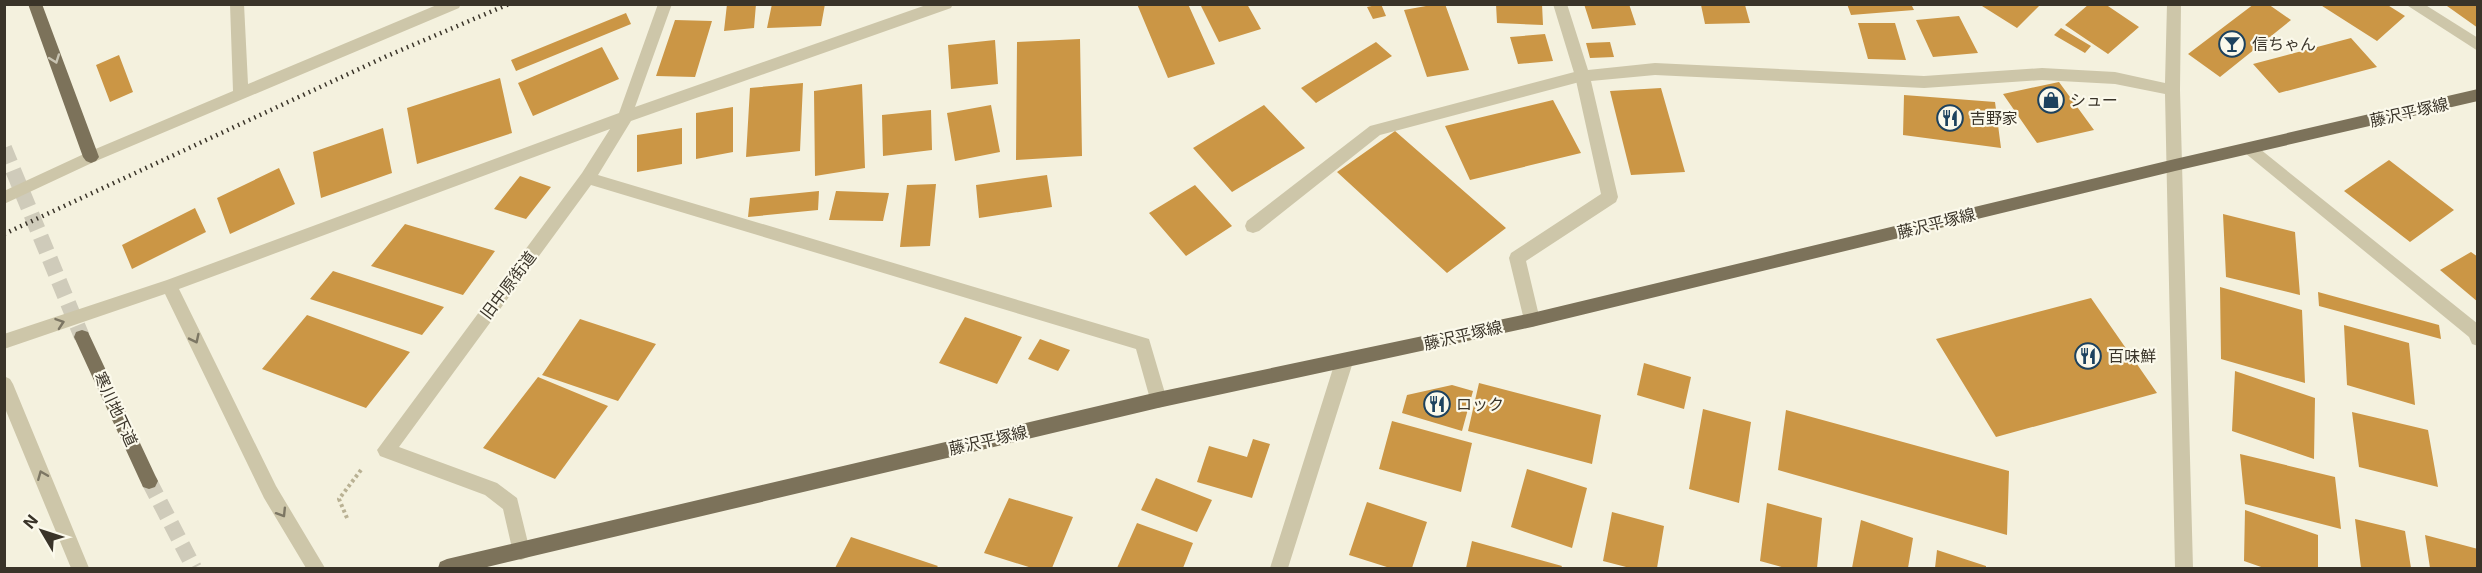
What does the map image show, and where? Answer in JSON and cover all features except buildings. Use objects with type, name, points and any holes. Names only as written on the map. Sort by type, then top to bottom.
[{"type":"main road","points":[[35,4],[91,157]]},
{"type":"main road","name":"藤沢平塚線","points":[[447,568],[1158,400],[1532,320],[2175,165],[2478,95]]},
{"type":"main road","name":"寒川地下道","points":[[82,337],[150,481]]},
{"type":"street","points":[[237,4],[241,94]]},
{"type":"street","points":[[4,198],[91,157],[454,4]]},
{"type":"street","name":"旧中原街道","points":[[386,450],[588,178],[627,117],[629,102],[665,4]]},
{"type":"street","points":[[4,342],[169,286],[627,117],[946,4]]},
{"type":"street","points":[[1532,320],[1518,258],[1610,197],[1582,76],[1560,4]]},
{"type":"street","points":[[2174,4],[2172,90],[2184,568]]},
{"type":"street","points":[[2412,4],[2478,46]]},
{"type":"street","points":[[1253,226],[1375,130],[1582,76],[1654,69],[1924,82],[2042,74],[2115,78],[2172,90]]},
{"type":"street","points":[[2250,149],[2475,332],[2478,339]]},
{"type":"street","points":[[588,178],[1143,344],[1158,400]]},
{"type":"street","points":[[169,286],[270,492],[316,568]]},
{"type":"street","points":[[1279,568],[1344,362]]},
{"type":"street","points":[[4,384],[80,568]]},
{"type":"street","points":[[386,450],[491,489],[511,504],[521,551]]},
{"type":"path","points":[[347,518],[339,500],[364,466],[386,450]]},
{"type":"tunnel","points":[[4,148],[82,337]]},
{"type":"tunnel","points":[[149,481],[194,568]]},
{"type":"railway","points":[[4,234],[387,56],[509,4]]},
{"type":"place","name":"信ちゃん","points":[[2232,44]]},
{"type":"place","name":"シュー","points":[[2051,100]]},
{"type":"place","name":"吉野家","points":[[1950,118]]},
{"type":"place","name":"百味鮮","points":[[2088,356]]},
{"type":"place","name":"ロック","points":[[1437,404]]}]
